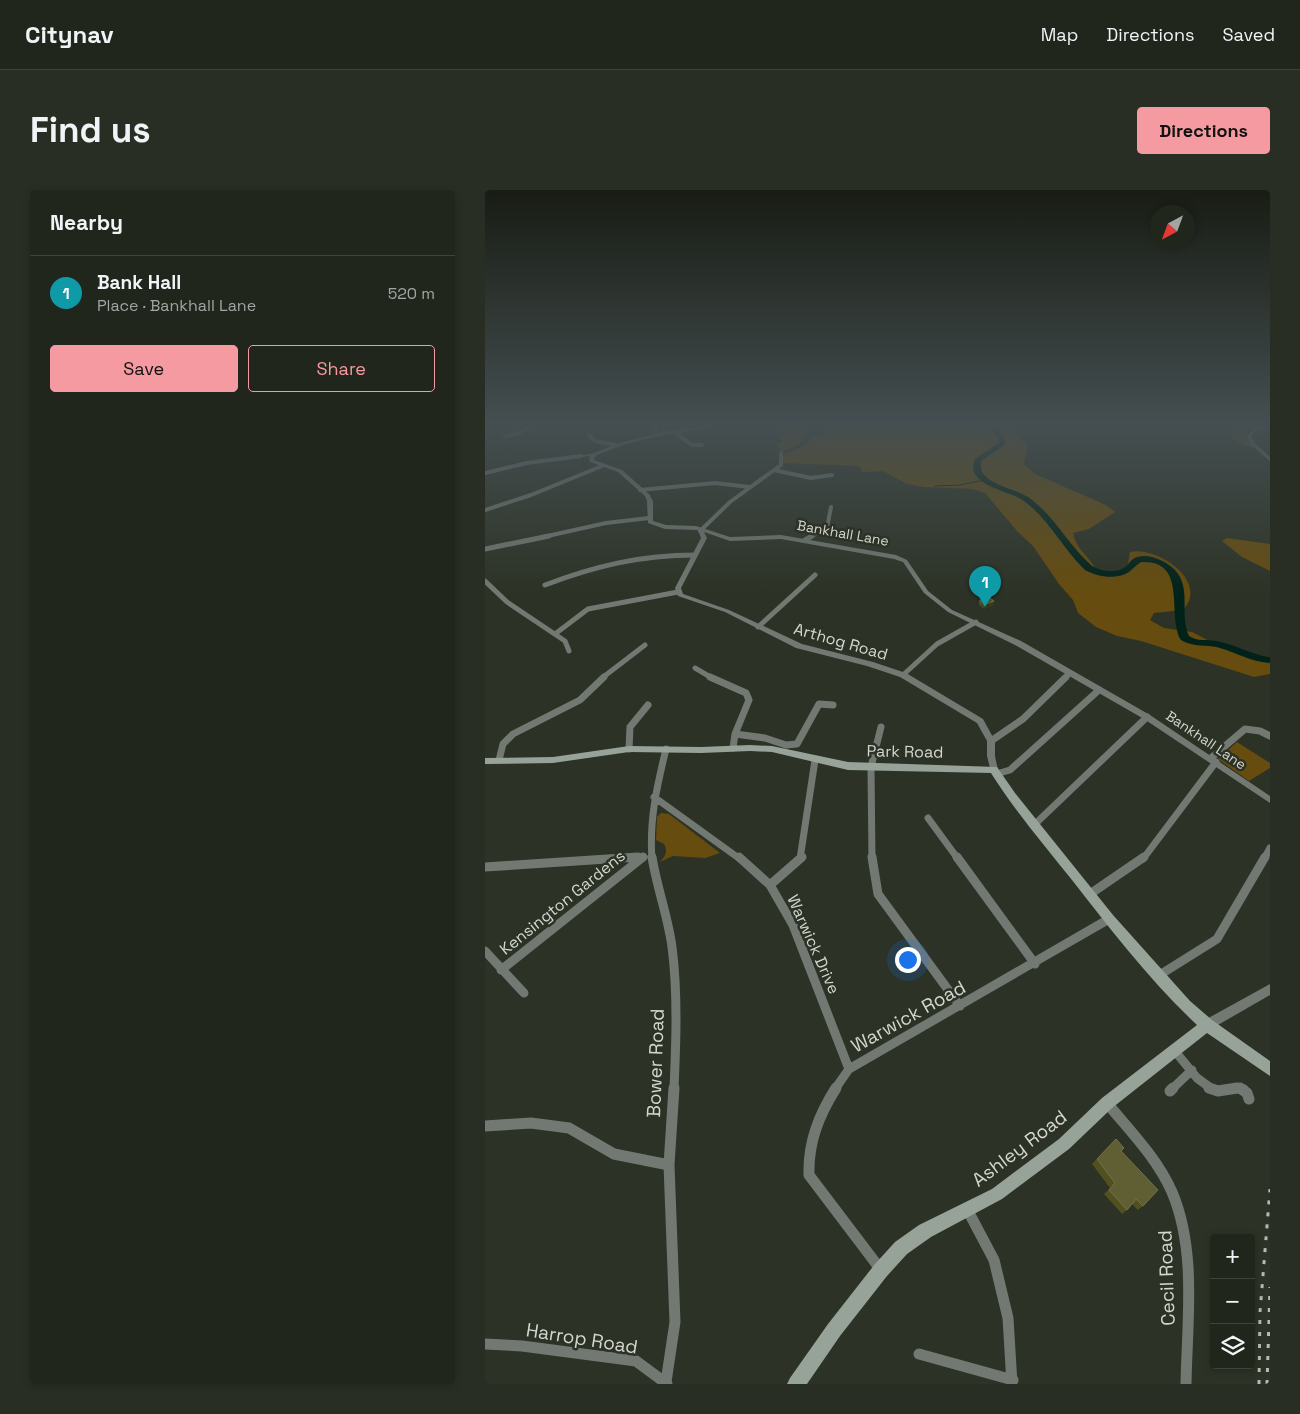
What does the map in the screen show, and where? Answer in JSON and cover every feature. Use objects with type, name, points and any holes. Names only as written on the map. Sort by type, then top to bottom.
[{"type":"main road","name":"Park Road","points":[[485,761],[553,760],[629,749],[733,748],[772,749],[847,766],[995,772]]},
{"type":"main road","points":[[995,772],[1011,796],[1089,894],[1158,976],[1207,1025],[1270,1069]]},
{"type":"main road","name":"Ashley Road","points":[[796,1384],[834,1330],[881,1270],[901,1248],[925,1231],[997,1194],[1064,1144],[1107,1103],[1207,1025]]},
{"type":"street","points":[[485,510],[564,482]]},
{"type":"street","points":[[485,549],[512,545],[597,524],[649,518],[650,501],[631,482]]},
{"type":"street","points":[[555,634],[588,609],[678,592],[704,538],[700,531],[730,502],[757,482]]},
{"type":"street","points":[[640,490],[715,483],[750,487]]},
{"type":"street","points":[[805,540],[827,528],[831,507]]},
{"type":"street","name":"Bankhall Lane","points":[[649,518],[650,522],[658,526],[690,527],[730,539],[781,537],[805,540],[896,557],[905,561],[926,592],[936,601],[1147,717],[1270,800]]},
{"type":"street","points":[[545,585],[586,568],[643,555],[695,555]]},
{"type":"street","points":[[758,626],[815,575]]},
{"type":"street","points":[[485,581],[507,602],[565,640],[569,651]]},
{"type":"street","name":"Arthog Road","points":[[678,592],[680,595],[727,611],[808,649],[869,664],[903,675],[975,716],[984,726],[991,741],[991,756],[995,772]]},
{"type":"street","points":[[903,675],[925,651],[976,622]]},
{"type":"street","points":[[499,760],[503,744],[513,734],[580,700],[597,682],[645,645]]},
{"type":"street","points":[[695,668],[715,680],[746,693],[749,700],[735,734],[733,748]]},
{"type":"street","points":[[991,741],[1001,736],[1036,706],[1070,673]]},
{"type":"street","points":[[995,772],[1010,770],[1099,690]]},
{"type":"street","points":[[735,734],[765,738],[786,745],[797,744],[819,704],[833,705]]},
{"type":"street","points":[[629,749],[630,727],[648,705]]},
{"type":"street","points":[[1035,825],[1147,717]]},
{"type":"street","points":[[881,727],[871,767],[872,866],[878,894],[960,1006]]},
{"type":"street","points":[[1089,894],[1141,861],[1213,760],[1245,728],[1260,730],[1270,736]]},
{"type":"street","name":"Bower Road","points":[[666,749],[654,796],[647,857],[672,946],[675,989],[674,1082],[669,1165],[675,1322],[667,1383]]},
{"type":"street","points":[[770,885],[801,857],[815,760]]},
{"type":"street","name":"Warwick Drive","points":[[654,796],[741,859],[770,885],[793,924],[849,1069]]},
{"type":"street","points":[[928,818],[1035,964]]},
{"type":"street","points":[[1158,976],[1217,939],[1270,848]]},
{"type":"street","points":[[485,867],[647,857]]},
{"type":"street","name":"Kensington Gardens","points":[[501,970],[647,857]]},
{"type":"street","name":"Warwick Road","points":[[881,1270],[809,1175],[807,1158],[825,1103],[849,1069],[1035,964],[1109,919]]},
{"type":"street","name":"Kensington Gardens","points":[[485,951],[524,993]]},
{"type":"street","name":"Ashley Road","points":[[1207,1025],[1270,989]]},
{"type":"street","points":[[1174,1050],[1203,1083],[1212,1090],[1241,1088],[1249,1099]]},
{"type":"street","points":[[1170,1091],[1192,1070]]},
{"type":"street","name":"Cecil Road","points":[[1107,1103],[1150,1158],[1171,1191],[1182,1221],[1187,1256],[1186,1384]]},
{"type":"street","points":[[485,1126],[531,1123],[569,1128],[614,1154],[669,1165]]},
{"type":"street","points":[[919,1354],[1013,1382],[1009,1318],[994,1260],[967,1209]]},
{"type":"street","name":"Harrop Road","points":[[485,1344],[522,1346],[636,1361],[667,1383]]},
{"type":"shaded area","points":[[903,482],[1053,482],[1106,505],[1115,512],[1089,529],[1073,533],[1077,544],[1095,568],[1093,571],[1118,573],[1127,569],[1130,552],[1153,554],[1166,560],[1185,577],[1190,588],[1190,599],[1183,610],[1154,613],[1150,620],[1164,628],[1192,632],[1223,648],[1270,657],[1270,674],[1254,677],[1141,641],[1117,636],[1096,627],[1078,613],[1073,600],[1059,584],[1033,546],[1017,531],[985,493],[972,489],[924,487]]},
{"type":"shaded area","points":[[1227,538],[1270,544],[1270,571],[1242,557],[1222,541]]},
{"type":"shaded area","points":[[1237,742],[1270,763],[1270,768],[1249,781],[1218,759]]},
{"type":"shaded area","points":[[661,813],[669,814],[720,853],[705,858],[673,856],[660,862],[666,851],[664,844],[656,840],[657,817]]},
{"type":"building","points":[[989,597],[994,601],[984,605],[979,601]]},
{"type":"building","points":[[1116,1139],[1124,1148],[1121,1151],[1158,1190],[1143,1206],[1136,1199],[1127,1210],[1109,1190],[1115,1183],[1097,1159]]},
{"type":"waterway","points":[[935,486],[960,485],[976,482]]},
{"type":"waterway","points":[[987,482],[1018,494],[1032,503],[1045,516],[1082,562],[1094,571],[1114,574],[1126,570],[1136,561],[1144,559],[1152,560],[1168,568],[1175,575],[1178,583],[1179,619],[1185,638],[1196,643],[1212,643],[1256,658],[1270,660]]},
{"type":"railway","points":[[1259,1384],[1260,1312],[1270,1189]]},
{"type":"railway","points":[[1267,1384],[1270,1287]]},
{"type":"place","name":"Bank Hall","points":[[985,607]]}]
